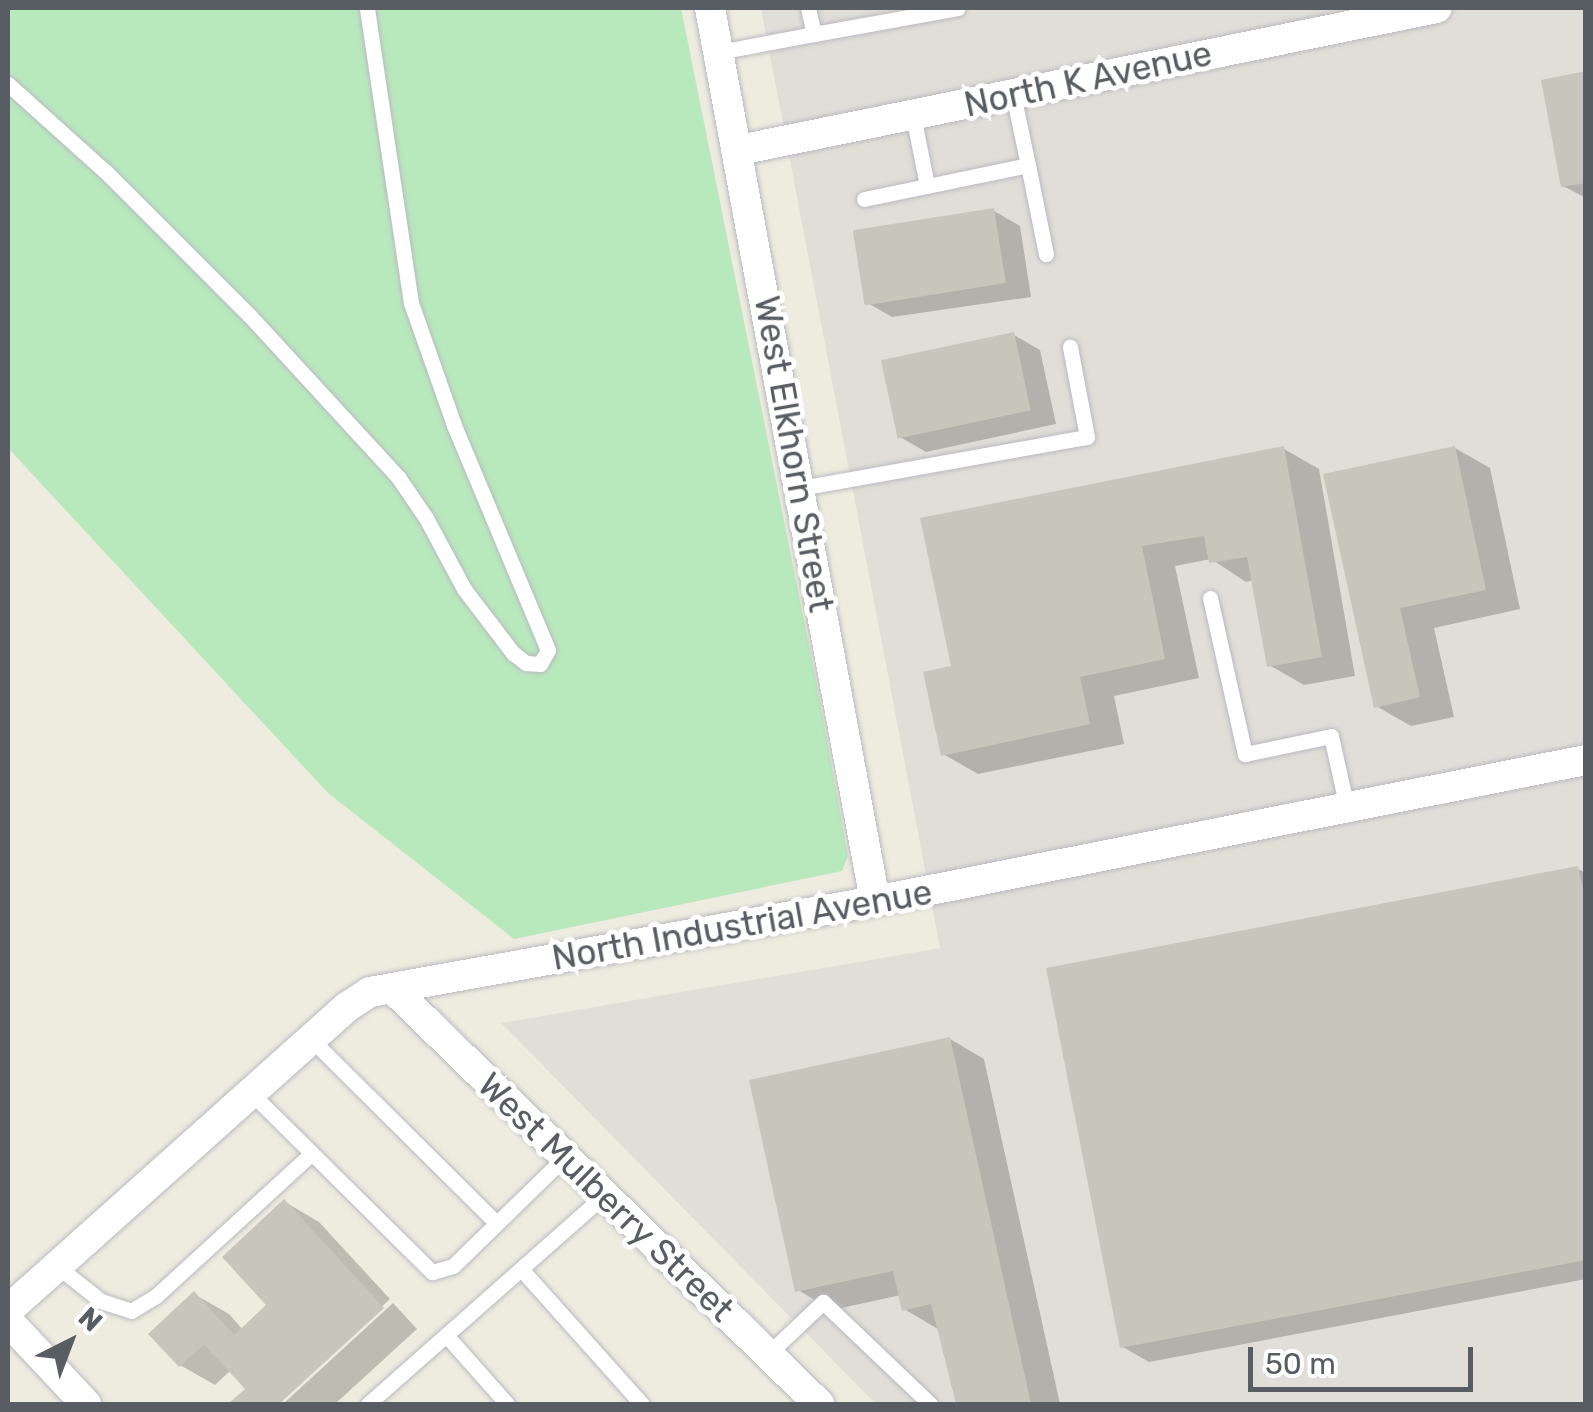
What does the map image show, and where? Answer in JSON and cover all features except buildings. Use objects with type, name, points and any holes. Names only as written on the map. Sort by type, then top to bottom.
[{"type":"street","name":"West Elkhorn Street","points":[[710,8],[875,901]]},
{"type":"street","name":"North K Avenue","points":[[739,150],[1437,8]]},
{"type":"street","name":"North Industrial Avenue","points":[[8,1310],[311,1039],[370,992],[875,901],[1586,760]]},
{"type":"street","name":"West Mulberry Street","points":[[392,989],[819,1404]]},
{"type":"street","points":[[8,1321],[86,1404]]},
{"type":"lane","points":[[8,84],[108,173],[263,331],[398,478],[426,518],[464,589],[513,652],[526,663],[540,664],[548,650],[454,425],[412,303],[368,8]]},
{"type":"lane","points":[[808,8],[814,34]]},
{"type":"lane","points":[[719,52],[958,8]]},
{"type":"lane","points":[[1013,94],[1046,254]]},
{"type":"lane","points":[[913,115],[927,186]]},
{"type":"lane","points":[[864,199],[1028,165]]},
{"type":"lane","points":[[800,488],[1087,437],[1070,347]]},
{"type":"lane","points":[[1210,598],[1245,754],[1331,736],[1347,808]]},
{"type":"lane","points":[[311,1039],[496,1223]]},
{"type":"lane","points":[[251,1093],[432,1272],[453,1266],[565,1157]]},
{"type":"lane","points":[[56,1266],[102,1301],[131,1311],[156,1296],[311,1154]]},
{"type":"lane","points":[[368,1404],[604,1195]]},
{"type":"lane","points":[[522,1270],[642,1404]]},
{"type":"lane","points":[[768,1354],[823,1302],[930,1404]]},
{"type":"lane","points":[[446,1335],[507,1404]]},
{"type":"shaded area","points":[[761,8],[1585,8],[1585,1404],[876,1404],[501,1023],[940,948]]},
{"type":"green space","points":[[8,8],[681,8],[817,685],[848,856],[842,871],[514,939],[328,793],[8,448]]}]
